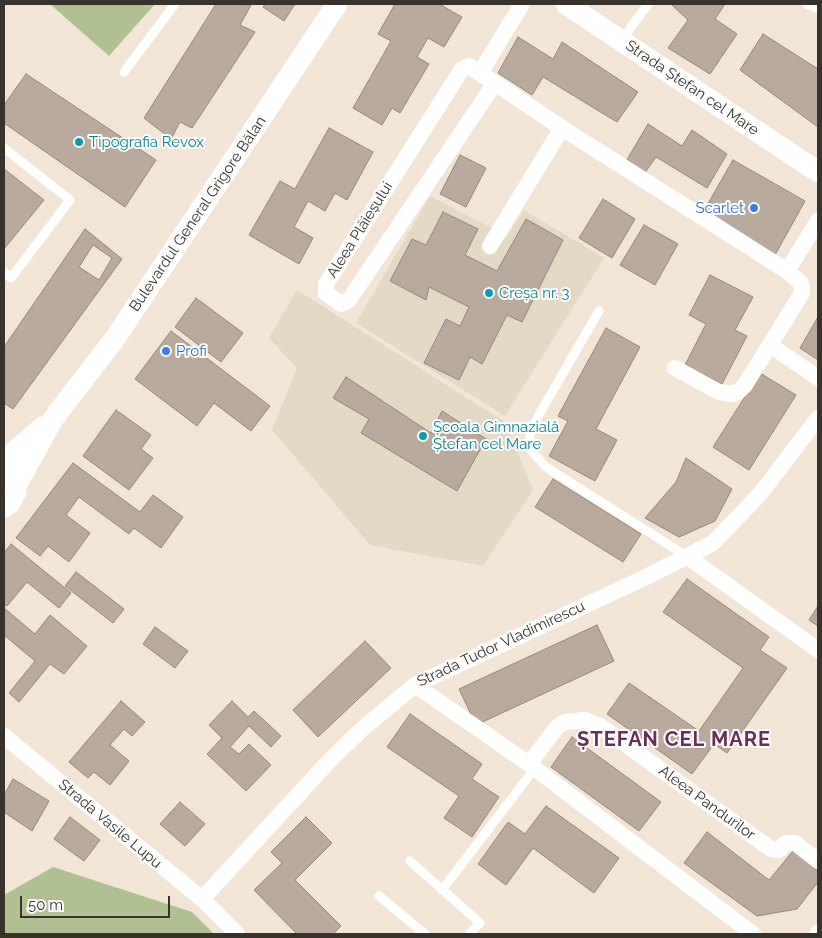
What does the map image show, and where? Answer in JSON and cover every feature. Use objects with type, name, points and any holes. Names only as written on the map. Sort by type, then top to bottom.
[{"type":"street","name":"Bulevardul General Grigore Bălan","points":[[4,507],[14,498],[16,486],[53,419],[116,338],[337,4]]},
{"type":"street","points":[[480,74],[522,4]]},
{"type":"street","name":"Strada Ștefan cel Mare","points":[[566,4],[818,172]]},
{"type":"street","name":"Aleea Plăieșului","points":[[495,83],[349,300],[340,304],[326,293],[326,284],[462,70],[468,66],[495,83],[562,128],[787,271],[801,283],[802,293],[770,346],[745,385],[733,394],[719,392],[675,368]]},
{"type":"street","points":[[490,246],[562,128]]},
{"type":"street","points":[[787,271],[818,221]]},
{"type":"street","points":[[770,346],[818,378]]},
{"type":"street","name":"Strada Tudor Vladimirescu","points":[[202,899],[332,758],[362,729],[414,685],[688,557],[713,543],[760,494],[818,418]]},
{"type":"street","name":"Bulevardul General Grigore Bălan","points":[[4,460],[53,419]]},
{"type":"street","points":[[4,469],[12,475],[16,486]]},
{"type":"street","points":[[688,557],[818,650]]},
{"type":"street","points":[[414,685],[532,766],[753,934]]},
{"type":"street","name":"Aleea Pandurilor","points":[[532,766],[557,727],[565,722],[586,720],[600,726],[770,849],[779,850],[786,843],[795,843],[818,861]]},
{"type":"street","name":"Strada Vasile Lupu","points":[[4,736],[202,899],[237,934]]},
{"type":"lane","points":[[124,72],[175,4]]},
{"type":"lane","points":[[622,40],[648,4]]},
{"type":"lane","points":[[808,4],[818,9]]},
{"type":"lane","points":[[4,148],[70,200],[11,278],[4,272]]},
{"type":"lane","points":[[600,311],[530,432],[530,449],[546,467],[688,557]]},
{"type":"lane","points":[[442,890],[532,766]]},
{"type":"lane","points":[[410,862],[480,923],[469,934]]},
{"type":"lane","points":[[379,896],[424,934]]},
{"type":"shaded area","points":[[430,196],[507,236],[524,210],[604,258],[505,416],[356,323]]},
{"type":"shaded area","points":[[297,290],[505,422],[533,490],[483,566],[370,545],[272,430],[297,368],[269,338]]},
{"type":"green space","points":[[50,4],[155,4],[109,56]]},
{"type":"green space","points":[[53,867],[192,912],[214,934],[4,934],[4,895]]},
{"type":"building","points":[[216,4],[251,5],[240,25],[255,32],[192,128],[180,122],[171,139],[144,118]]},
{"type":"building","points":[[265,4],[295,4],[284,21],[263,7]]},
{"type":"building","points":[[395,4],[439,4],[462,17],[444,47],[428,38],[417,57],[429,64],[400,113],[392,108],[382,125],[353,108],[391,41],[378,34]]},
{"type":"building","points":[[671,4],[725,4],[715,19],[737,34],[710,74],[668,48],[688,20]]},
{"type":"building","points":[[763,34],[818,69],[818,127],[740,70]]},
{"type":"building","points":[[518,37],[553,59],[562,42],[638,92],[617,122],[543,77],[532,95],[498,73]]},
{"type":"building","name":"Tipografia Revox","points":[[26,74],[156,160],[125,207],[4,123],[4,105]]},
{"type":"building","points":[[648,124],[682,146],[692,130],[727,154],[707,188],[656,157],[644,174],[625,163]]},
{"type":"building","points":[[329,128],[373,152],[347,200],[335,193],[325,211],[308,201],[294,227],[313,238],[299,264],[249,235],[280,181],[295,189]]},
{"type":"building","points":[[460,155],[486,168],[466,207],[440,194]]},
{"type":"building","name":"Scarlet","points":[[733,160],[805,201],[775,255],[702,214]]},
{"type":"building","points":[[4,169],[44,200],[4,249]]},
{"type":"building","points":[[603,199],[635,219],[612,258],[579,238]]},
{"type":"building","name":"Creșa nr. 3","points":[[443,212],[478,229],[465,255],[497,271],[526,219],[563,240],[522,322],[507,315],[482,364],[470,357],[459,380],[424,363],[446,319],[460,326],[469,307],[429,287],[426,300],[390,281],[412,239],[426,245]]},
{"type":"building","points":[[644,225],[678,244],[655,285],[620,265]]},
{"type":"building","points":[[85,229],[122,259],[13,409],[4,403],[4,347]]},
{"type":"building","points":[[93,245],[112,258],[99,280],[79,267]]},
{"type":"building","points":[[710,275],[753,297],[735,330],[747,336],[722,384],[685,365],[706,324],[689,315]]},
{"type":"building","points":[[196,298],[243,333],[221,362],[175,327]]},
{"type":"building","points":[[818,317],[818,360],[800,348]]},
{"type":"building","points":[[606,328],[640,347],[596,429],[617,440],[595,481],[549,456],[568,421],[558,416]]},
{"type":"building","points":[[171,331],[270,406],[251,431],[214,403],[197,426],[135,379]]},
{"type":"building","points":[[760,373],[796,395],[749,470],[713,447]]},
{"type":"building","name":"Școala Gimnazială Ștefan cel Mare","points":[[346,377],[431,433],[442,411],[486,439],[457,491],[361,433],[369,419],[333,398]]},
{"type":"building","points":[[116,410],[151,435],[141,449],[153,458],[129,490],[83,456]]},
{"type":"building","points":[[686,458],[732,489],[715,521],[679,537],[645,518],[676,482]]},
{"type":"building","points":[[73,463],[140,512],[153,495],[183,517],[161,548],[134,528],[129,534],[79,497],[66,515],[90,533],[69,562],[48,546],[40,556],[16,538]]},
{"type":"building","points":[[553,479],[641,534],[623,562],[535,507]]},
{"type":"building","points":[[11,544],[71,593],[59,608],[27,582],[7,606],[4,604],[4,553]]},
{"type":"building","points":[[76,572],[124,609],[113,623],[65,586]]},
{"type":"building","points":[[687,579],[769,637],[760,650],[787,668],[727,753],[714,744],[692,774],[607,714],[629,683],[699,731],[743,668],[663,612]]},
{"type":"building","points":[[818,606],[818,626],[809,620]]},
{"type":"building","points":[[4,608],[35,634],[50,615],[87,646],[64,674],[50,664],[19,702],[9,693],[35,661],[4,635]]},
{"type":"building","points":[[597,625],[614,661],[476,725],[459,689]]},
{"type":"building","points":[[155,627],[188,651],[175,668],[143,644]]},
{"type":"building","points":[[365,641],[391,668],[318,737],[293,710]]},
{"type":"building","points":[[121,701],[145,722],[132,736],[124,729],[110,745],[129,761],[110,785],[94,772],[88,778],[69,762]]},
{"type":"building","points":[[232,701],[248,717],[254,711],[281,736],[271,747],[249,726],[230,747],[239,754],[249,744],[271,765],[246,791],[207,754],[222,738],[209,725]]},
{"type":"building","points":[[410,714],[482,764],[472,779],[499,797],[472,837],[444,818],[459,796],[387,747]]},
{"type":"building","points":[[572,737],[661,802],[639,831],[551,767]]},
{"type":"building","points":[[13,779],[49,801],[32,831],[4,812],[4,795]]},
{"type":"building","points":[[180,802],[205,824],[185,846],[160,824]]},
{"type":"building","points":[[546,806],[619,858],[594,893],[533,848],[506,885],[478,864],[508,822],[525,834]]},
{"type":"building","points":[[70,817],[100,840],[84,861],[54,839]]},
{"type":"building","points":[[306,817],[332,843],[295,880],[341,926],[333,934],[297,934],[254,890],[282,863],[271,852]]},
{"type":"building","points":[[707,832],[769,880],[793,851],[818,871],[818,882],[797,909],[757,916],[684,863]]},
{"type":"place","name":"Tipografia Revox","points":[[79,142]]},
{"type":"place","name":"Scarlet","points":[[754,208]]},
{"type":"place","name":"Creșa nr. 3","points":[[489,293]]},
{"type":"place","name":"Profi","points":[[166,351]]},
{"type":"place","name":"Școala Gimnazială Ștefan cel Mare","points":[[423,436]]},
{"type":"district","name":"ȘTEFAN CEL MARE","points":[[674,740]]}]
